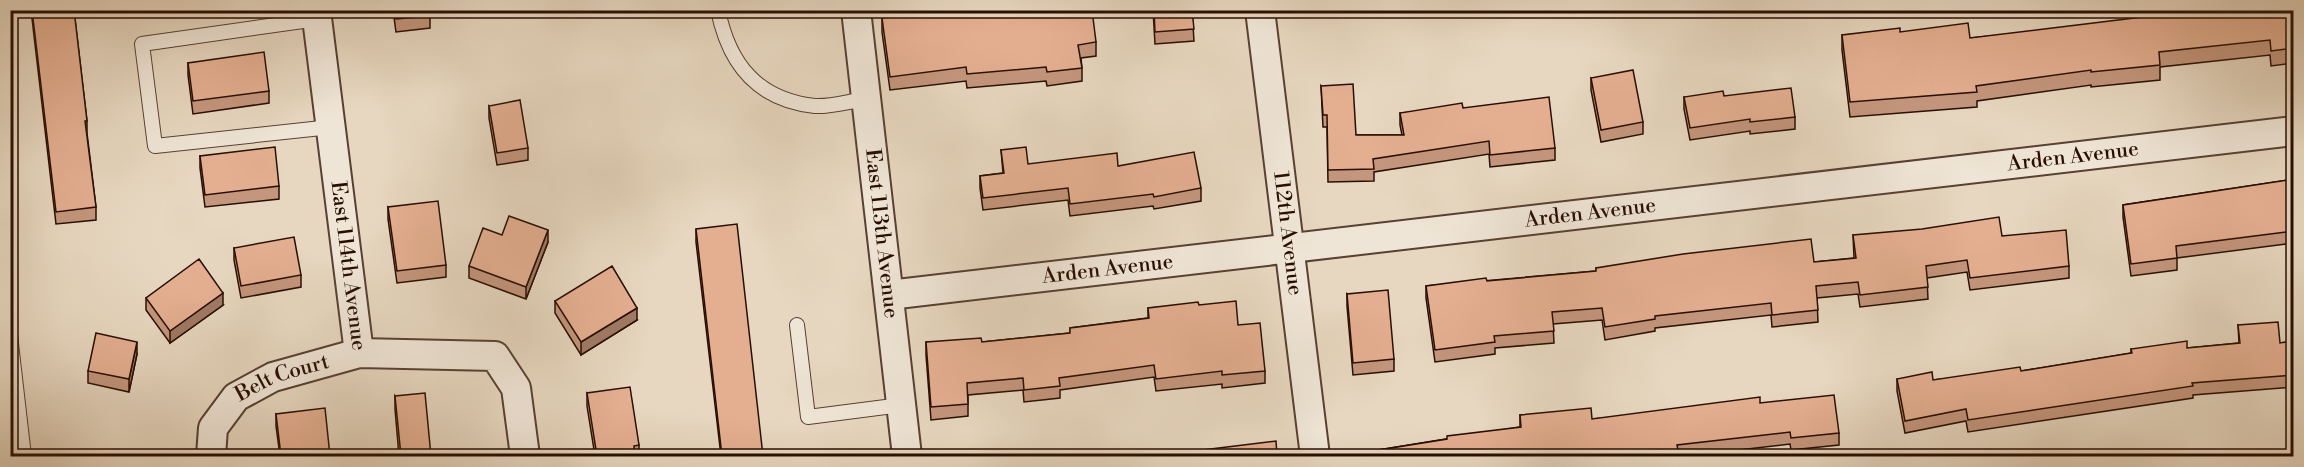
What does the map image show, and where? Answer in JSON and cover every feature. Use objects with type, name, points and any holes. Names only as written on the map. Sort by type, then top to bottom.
[{"type":"street","name":"East 113th Avenue","points":[[856,10],[907,456]]},
{"type":"street","name":"112th Avenue","points":[[1260,10],[1315,456]]},
{"type":"street","name":"East 114th Avenue","points":[[317,15],[359,353],[495,356],[516,388],[525,456]]},
{"type":"street","name":"Arden Avenue","points":[[889,296],[2294,131]]},
{"type":"street","name":"Belt Court","points":[[211,456],[213,428],[236,397],[273,377],[359,353]]},
{"type":"lane","points":[[718,10],[730,51],[748,77],[781,99],[817,106],[866,99]]},
{"type":"lane","points":[[317,15],[142,44],[153,134],[155,146],[331,127]]},
{"type":"lane","points":[[797,325],[808,417],[901,405]]},
{"type":"lane","points":[[10,335],[24,456]]},
{"type":"building","points":[[32,10],[74,10],[96,207],[56,212]]},
{"type":"building","points":[[395,10],[430,10],[430,16],[396,19]]},
{"type":"building","points":[[942,10],[943,15],[998,10],[1092,10],[1096,42],[1078,45],[1082,68],[1047,72],[1046,67],[967,74],[966,67],[890,77],[882,18]]},
{"type":"building","points":[[1154,10],[1192,10],[1194,29],[1155,32]]},
{"type":"building","points":[[2175,10],[2294,10],[2294,48],[2271,51],[2270,40],[2159,52],[2160,65],[2091,72],[2091,70],[1976,86],[1977,92],[1850,102],[1842,35],[1900,28],[1900,32],[1968,23],[1970,38],[2175,13]]},
{"type":"building","points":[[264,52],[269,91],[193,101],[188,63]]},
{"type":"building","points":[[1633,70],[1643,122],[1601,130],[1591,78]]},
{"type":"building","points":[[1353,84],[1356,135],[1404,135],[1400,113],[1462,103],[1463,108],[1549,97],[1555,148],[1490,155],[1489,141],[1373,159],[1374,169],[1328,170],[1327,115],[1323,115],[1321,86]]},
{"type":"building","points":[[1791,88],[1795,117],[1750,122],[1750,119],[1690,128],[1684,97],[1723,91],[1724,96]]},
{"type":"building","points":[[520,100],[528,148],[497,153],[489,106]]},
{"type":"building","points":[[275,147],[279,186],[205,195],[200,156]]},
{"type":"building","points":[[1026,147],[1028,164],[1117,153],[1118,166],[1194,152],[1201,188],[1154,197],[1153,194],[1070,204],[1068,188],[983,198],[980,176],[1004,173],[1001,150]]},
{"type":"building","points":[[2294,179],[2294,239],[2293,231],[2176,246],[2177,258],[2131,264],[2123,205]]},
{"type":"building","points":[[438,201],[446,265],[397,271],[388,207]]},
{"type":"building","points":[[509,216],[548,230],[526,287],[469,266],[483,228],[502,235]]},
{"type":"building","points":[[1999,217],[2002,236],[2066,230],[2069,266],[1970,278],[1967,260],[1926,266],[1928,287],[1860,295],[1858,282],[1816,286],[1818,310],[1772,315],[1771,303],[1655,316],[1655,319],[1605,327],[1602,308],[1552,312],[1554,331],[1494,336],[1495,342],[1435,350],[1426,286],[1486,278],[1487,281],[1596,271],[1596,268],[1683,254],[1811,239],[1814,262],[1856,258],[1853,235],[1922,229]]},
{"type":"building","points":[[737,224],[763,456],[722,456],[696,229]]},
{"type":"building","points":[[294,237],[301,275],[241,286],[234,248]]},
{"type":"building","points":[[199,259],[223,293],[170,331],[146,298]]},
{"type":"building","points":[[612,266],[637,308],[581,342],[555,301]]},
{"type":"building","points":[[1388,290],[1394,359],[1353,363],[1347,294]]},
{"type":"building","points":[[1236,301],[1238,325],[1260,323],[1265,371],[1222,375],[1222,371],[1156,379],[1154,365],[1059,378],[1060,386],[1024,390],[1023,378],[967,383],[968,404],[931,407],[926,342],[981,338],[982,342],[1070,333],[1070,328],[1149,318],[1148,308],[1198,302],[1199,305]]},
{"type":"building","points":[[2278,322],[2280,343],[2294,341],[2294,375],[2192,383],[2193,386],[1968,420],[1966,409],[1905,421],[1897,379],[1932,372],[1933,380],[2020,367],[2021,371],[2132,353],[2131,349],[2187,341],[2187,348],[2240,343],[2238,325]]},
{"type":"building","points":[[96,333],[137,342],[129,379],[88,371]]},
{"type":"building","points":[[630,387],[639,445],[634,446],[635,456],[597,456],[587,393]]},
{"type":"building","points":[[425,393],[431,456],[401,456],[395,396]]},
{"type":"building","points":[[1834,395],[1839,433],[1791,438],[1790,432],[1677,445],[1678,450],[1609,456],[1360,456],[1360,453],[1447,439],[1447,436],[1521,427],[1520,415],[1591,408],[1592,419],[1760,397],[1760,403]]},
{"type":"building","points":[[325,408],[330,456],[281,456],[276,414]]},
{"type":"building","points":[[1276,441],[1277,456],[1170,456],[1170,454]]}]
